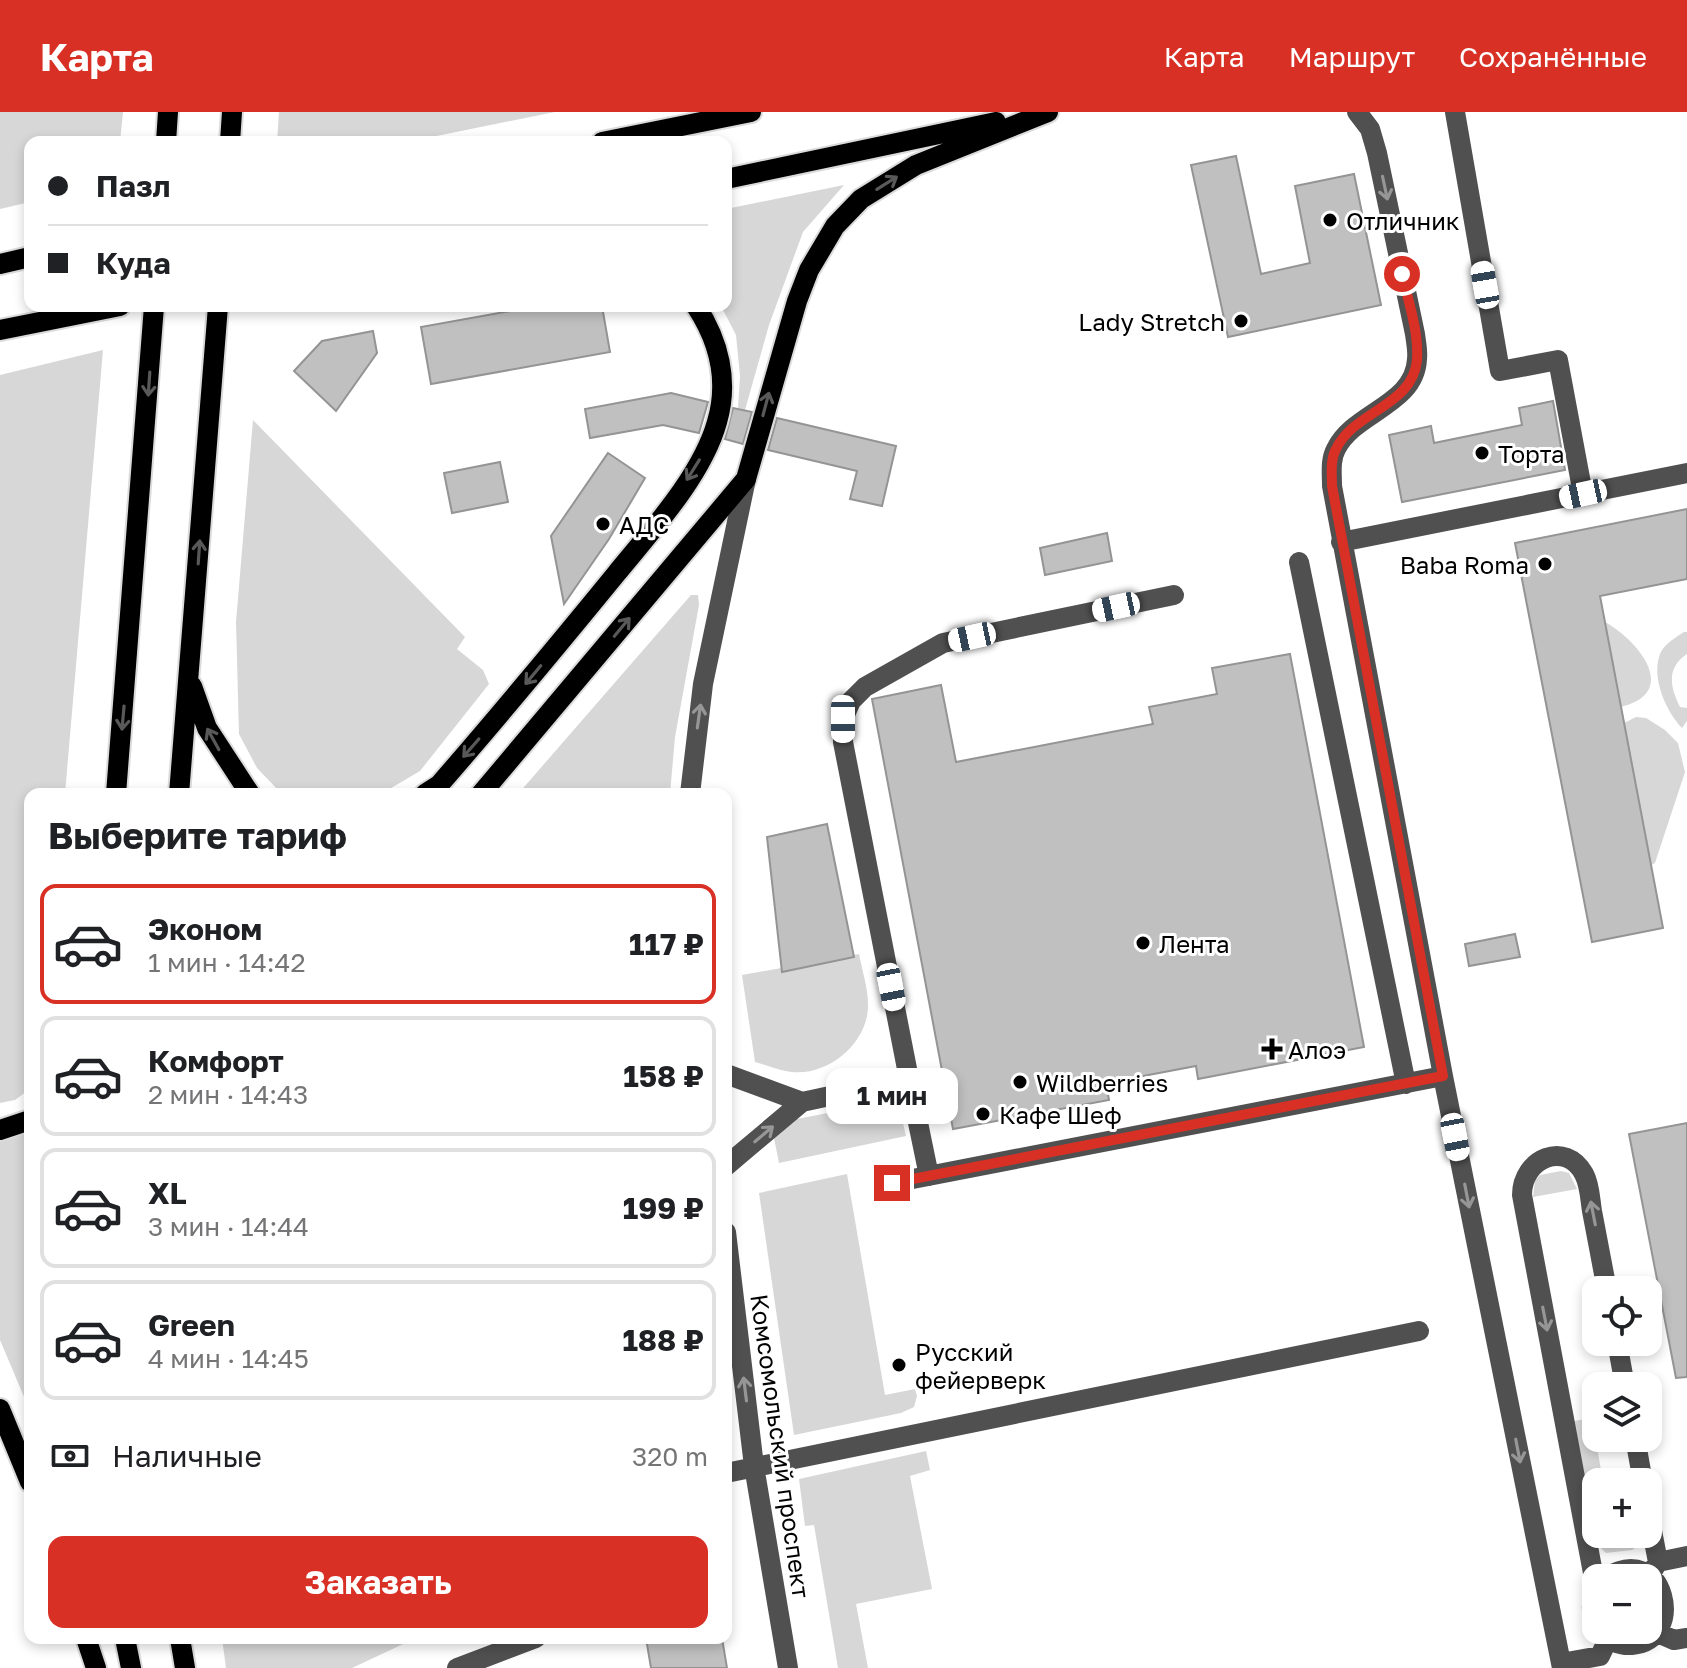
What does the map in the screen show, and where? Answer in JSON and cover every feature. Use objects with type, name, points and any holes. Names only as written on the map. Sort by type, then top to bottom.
[{"type":"main road","points":[[166,136],[168,112]]},
{"type":"main road","points":[[230,136],[232,112]]},
{"type":"main road","points":[[632,136],[751,112]]},
{"type":"main road","points":[[732,178],[1047,112]]},
{"type":"main road","points":[[486,788],[746,479],[797,301],[809,270],[835,226],[861,199],[916,165],[1047,112]]},
{"type":"main road","points":[[1,263],[24,258]]},
{"type":"main road","points":[[0,330],[90,312]]},
{"type":"main road","points":[[117,788],[154,312]]},
{"type":"main road","points":[[180,788],[218,312]]},
{"type":"main road","points":[[434,788],[529,680],[652,530],[704,453],[717,422],[723,383],[716,343],[699,312]]},
{"type":"main road","points":[[190,678],[207,728],[246,788]]},
{"type":"main road","points":[[0,1130],[24,1122]]},
{"type":"main road","points":[[0,1409],[24,1467]]},
{"type":"main road","points":[[88,1644],[96,1668]]},
{"type":"main road","points":[[126,1644],[131,1668]]},
{"type":"main road","points":[[182,1644],[184,1665]]},
{"type":"street","points":[[1357,112],[1370,129],[1377,153],[1415,334],[1417,359],[1414,374],[1405,389],[1345,435],[1335,450],[1331,465],[1332,486],[1443,1076],[1561,1666],[1600,1656],[1600,1644]]},
{"type":"street","points":[[1455,112],[1500,371],[1558,360],[1583,494]]},
{"type":"street","points":[[1341,542],[1687,473]]},
{"type":"street","points":[[691,788],[703,684],[746,479]]},
{"type":"street","points":[[1299,562],[1406,1084]]},
{"type":"street","points":[[929,1176],[843,742],[843,719],[851,701],[865,687],[943,643],[1174,595]]},
{"type":"street","points":[[732,1076],[802,1102]]},
{"type":"street","points":[[892,1183],[1443,1076]]},
{"type":"street","points":[[732,1161],[802,1102],[909,1079]]},
{"type":"street","points":[[1591,1564],[1522,1195],[1525,1175],[1539,1160],[1559,1156],[1569,1160],[1584,1174],[1604,1276]]},
{"type":"street","name":"Комсомольский проспект","points":[[732,1282],[754,1466],[788,1668]]},
{"type":"street","points":[[732,1472],[1419,1331]]},
{"type":"street","points":[[1662,1565],[1687,1556]]},
{"type":"street","points":[[1662,1588],[1668,1609],[1662,1627]]},
{"type":"street","points":[[1662,1635],[1674,1640],[1687,1638]]},
{"type":"street","points":[[457,1668],[520,1644]]},
{"type":"shaded area","points":[[0,112],[123,112],[121,136],[24,136],[24,203],[0,209]]},
{"type":"shaded area","points":[[279,112],[555,112],[437,136],[277,136]]},
{"type":"shaded area","points":[[844,185],[803,232],[769,325],[745,410],[738,408],[740,376],[736,335],[724,312],[732,312],[732,208]]},
{"type":"shaded area","points":[[103,350],[66,788],[24,788],[24,1093],[15,1100],[0,1103],[0,375]]},
{"type":"shaded area","points":[[253,420],[465,637],[457,649],[483,670],[489,684],[420,771],[391,788],[276,788],[257,768],[239,734],[236,622]]},
{"type":"shaded area","points":[[691,595],[698,595],[699,605],[675,737],[671,788],[523,788]]},
{"type":"shaded area","points":[[1605,622],[1618,630],[1640,653],[1651,678],[1648,690],[1639,700],[1621,707]]},
{"type":"shaded area","points":[[1687,632],[1687,654],[1676,665],[1672,678],[1680,707],[1687,708],[1687,721],[1682,728],[1666,703],[1657,673],[1662,650]]},
{"type":"shaded area","points":[[1636,717],[1646,718],[1678,743],[1685,772],[1655,863],[1651,865],[1624,723]]},
{"type":"shaded area","points":[[859,954],[867,992],[867,1018],[862,1031],[844,1054],[833,1062],[806,1072],[787,1071],[755,1062],[742,975]]},
{"type":"shaded area","points":[[889,1087],[896,1093],[906,1136],[779,1163],[773,1133],[792,1120],[833,1112]]},
{"type":"shaded area","points":[[24,1135],[24,1397],[0,1340],[0,1141]]},
{"type":"shaded area","points":[[1561,1171],[1569,1173],[1577,1189],[1533,1197],[1535,1180],[1540,1175]]},
{"type":"shaded area","points":[[847,1174],[885,1395],[915,1389],[917,1396],[914,1407],[901,1413],[794,1435],[759,1193]]},
{"type":"shaded area","points":[[1582,1420],[1582,1452],[1598,1452],[1601,1468],[1583,1468],[1574,1421]]},
{"type":"shaded area","points":[[926,1451],[930,1470],[910,1476],[932,1589],[856,1604],[868,1668],[838,1668],[814,1525],[805,1526],[799,1479]]},
{"type":"shaded area","points":[[1601,1548],[1635,1548],[1632,1550],[1606,1553]]},
{"type":"shaded area","points":[[223,1644],[403,1644],[352,1668],[226,1668]]},
{"type":"building","points":[[1236,156],[1261,274],[1310,263],[1295,186],[1354,174],[1381,305],[1228,337],[1191,165]]},
{"type":"building","points":[[505,312],[603,312],[610,352],[431,384],[421,327]]},
{"type":"building","points":[[373,331],[377,353],[336,411],[294,371],[322,341]]},
{"type":"building","points":[[671,393],[708,402],[699,433],[663,425],[590,438],[585,409]]},
{"type":"building","points":[[1553,401],[1565,470],[1402,502],[1389,435],[1431,426],[1434,443],[1522,425],[1519,408]]},
{"type":"building","points":[[733,408],[752,412],[743,444],[725,439]]},
{"type":"building","points":[[777,418],[896,446],[882,506],[850,499],[857,471],[768,450]]},
{"type":"building","points":[[608,453],[645,478],[609,539],[564,604],[551,536]]},
{"type":"building","points":[[500,462],[508,502],[452,513],[444,473]]},
{"type":"building","points":[[1687,509],[1687,579],[1600,596],[1663,928],[1592,942],[1515,543]]},
{"type":"building","points":[[1107,533],[1112,561],[1045,575],[1040,548]]},
{"type":"building","points":[[1290,654],[1364,1047],[1198,1079],[1196,1066],[1106,1083],[1109,1100],[953,1129],[872,699],[941,685],[956,762],[1153,724],[1149,707],[1217,694],[1212,668]]},
{"type":"building","points":[[827,824],[854,957],[782,972],[767,837]]},
{"type":"building","points":[[1515,934],[1520,957],[1469,966],[1465,944]]},
{"type":"building","points":[[1687,1123],[1687,1377],[1676,1378],[1662,1305],[1662,1276],[1656,1276],[1629,1134]]},
{"type":"building","points":[[647,1644],[723,1644],[727,1668],[651,1668]]},
{"type":"place","name":"Отличник","points":[[1330,220]]},
{"type":"place","name":"Lady Stretch","points":[[1241,321]]},
{"type":"place","name":"Торта","points":[[1482,453]]},
{"type":"place","name":"АДС","points":[[603,524]]},
{"type":"place","name":"Baba Roma","points":[[1545,564]]},
{"type":"place","name":"Лента","points":[[1143,943]]},
{"type":"place","name":"Алоэ","points":[[1272,1049]]},
{"type":"place","name":"Wildberries","points":[[1020,1082]]},
{"type":"place","name":"Кафе Шеф","points":[[983,1114]]},
{"type":"place","name":"Русский фейерверк","points":[[899,1365]]},
{"type":"route","points":[[892,1183],[1443,1076],[1332,486],[1331,465],[1335,450],[1345,435],[1405,389],[1414,374],[1417,359],[1415,334],[1402,274]]}]
